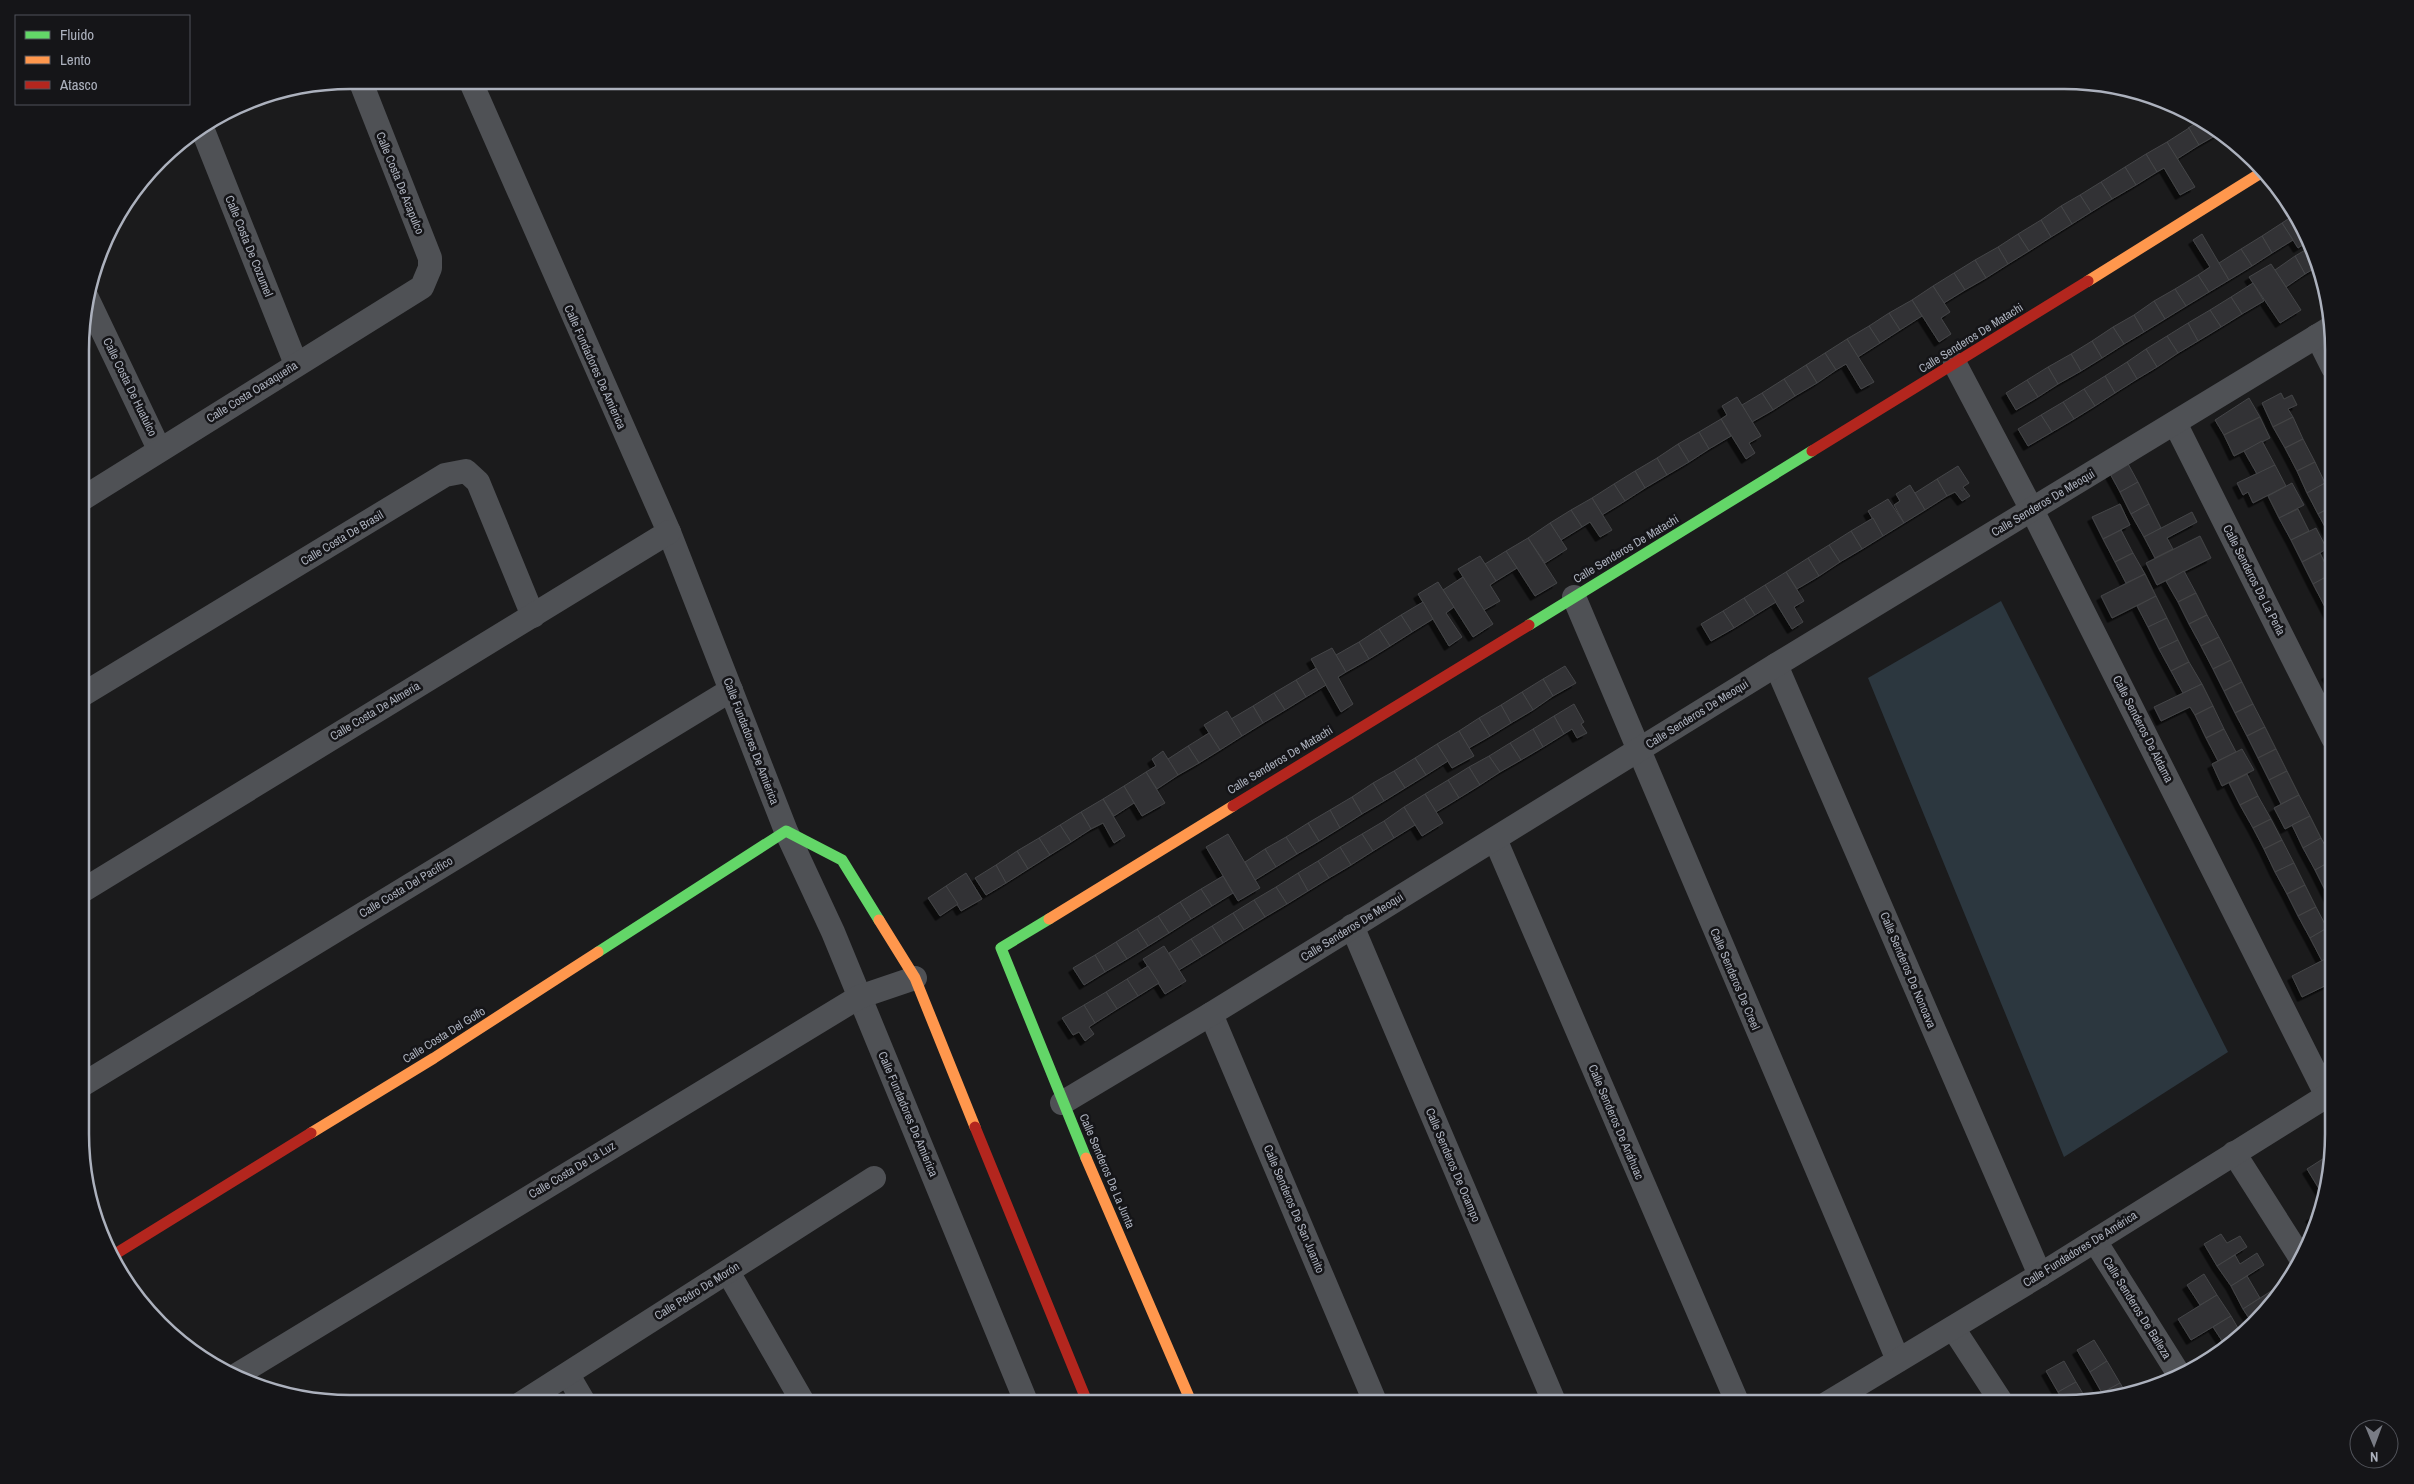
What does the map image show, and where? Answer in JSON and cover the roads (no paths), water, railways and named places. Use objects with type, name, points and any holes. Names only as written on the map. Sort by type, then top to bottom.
[{"type":"street","name":"Calle Costa De Acapulco","points":[[364,89],[430,258],[430,268],[422,287]]},
{"type":"street","name":"Calle Fundadores De Amierica","points":[[474,89],[669,532],[786,831],[833,932],[1023,1395]]},
{"type":"street","name":"Calle Costa De Cozumel","points":[[204,134],[296,364]]},
{"type":"street","name":"Calle Senderos De Matachi","points":[[1001,948],[1955,364],[2258,175]]},
{"type":"street","name":"Calle Costa Oaxaqueña","points":[[89,494],[159,449],[422,287]]},
{"type":"street","name":"Calle Costa De Huatulco","points":[[92,309],[159,449]]},
{"type":"street","name":"Calle Senderos De Meoqui","points":[[1062,1103],[1212,1014],[1776,665],[2325,332]]},
{"type":"street","name":"Calle Senderos De Aldama","points":[[1955,364],[2032,510],[2325,1084]]},
{"type":"street","name":"Calle Senderos De La Perla","points":[[2175,423],[2325,722]]},
{"type":"street","name":"Calle Costa De Brasil","points":[[89,691],[445,475],[456,472],[466,471],[478,482],[533,616]]},
{"type":"street","name":"Calle Costa De Almería","points":[[89,887],[669,532]]},
{"type":"street","name":"Calle Senderos De Creel","points":[[1574,597],[1898,1360]]},
{"type":"street","name":"Calle Senderos De Nonoava","points":[[1776,665],[2040,1274]]},
{"type":"street","name":"Calle Costa Del Pacífico","points":[[89,1081],[731,690]]},
{"type":"street","points":[[786,831],[842,860],[915,978],[1084,1395]]},
{"type":"street","name":"Calle Costa Del Golfo","points":[[117,1253],[434,1058],[786,831]]},
{"type":"street","name":"Calle Senderos De Anáhuac","points":[[1495,839],[1734,1395]]},
{"type":"street","name":"Calle Senderos De Ocampo","points":[[1352,926],[1551,1395]]},
{"type":"street","name":"Calle Senderos De La Junta","points":[[1001,948],[1062,1103],[1188,1395]]},
{"type":"street","name":"Calle Costa De La Luz","points":[[243,1372],[859,997],[915,978]]},
{"type":"street","name":"Calle Senderos De San Juanito","points":[[1212,1014],[1372,1395]]},
{"type":"street","name":"Calle Fundadores De América","points":[[1841,1395],[2095,1241],[2325,1097]]},
{"type":"street","points":[[2234,1153],[2297,1252]]},
{"type":"street","name":"Calle Pedro De Morón","points":[[535,1395],[874,1178]]},
{"type":"street","name":"Calle Senderos De Balleza","points":[[2095,1241],[2176,1370]]},
{"type":"street","points":[[728,1272],[799,1395]]},
{"type":"street","points":[[1953,1328],[1996,1395]]},
{"type":"street","points":[[568,1375],[580,1395]]}]
